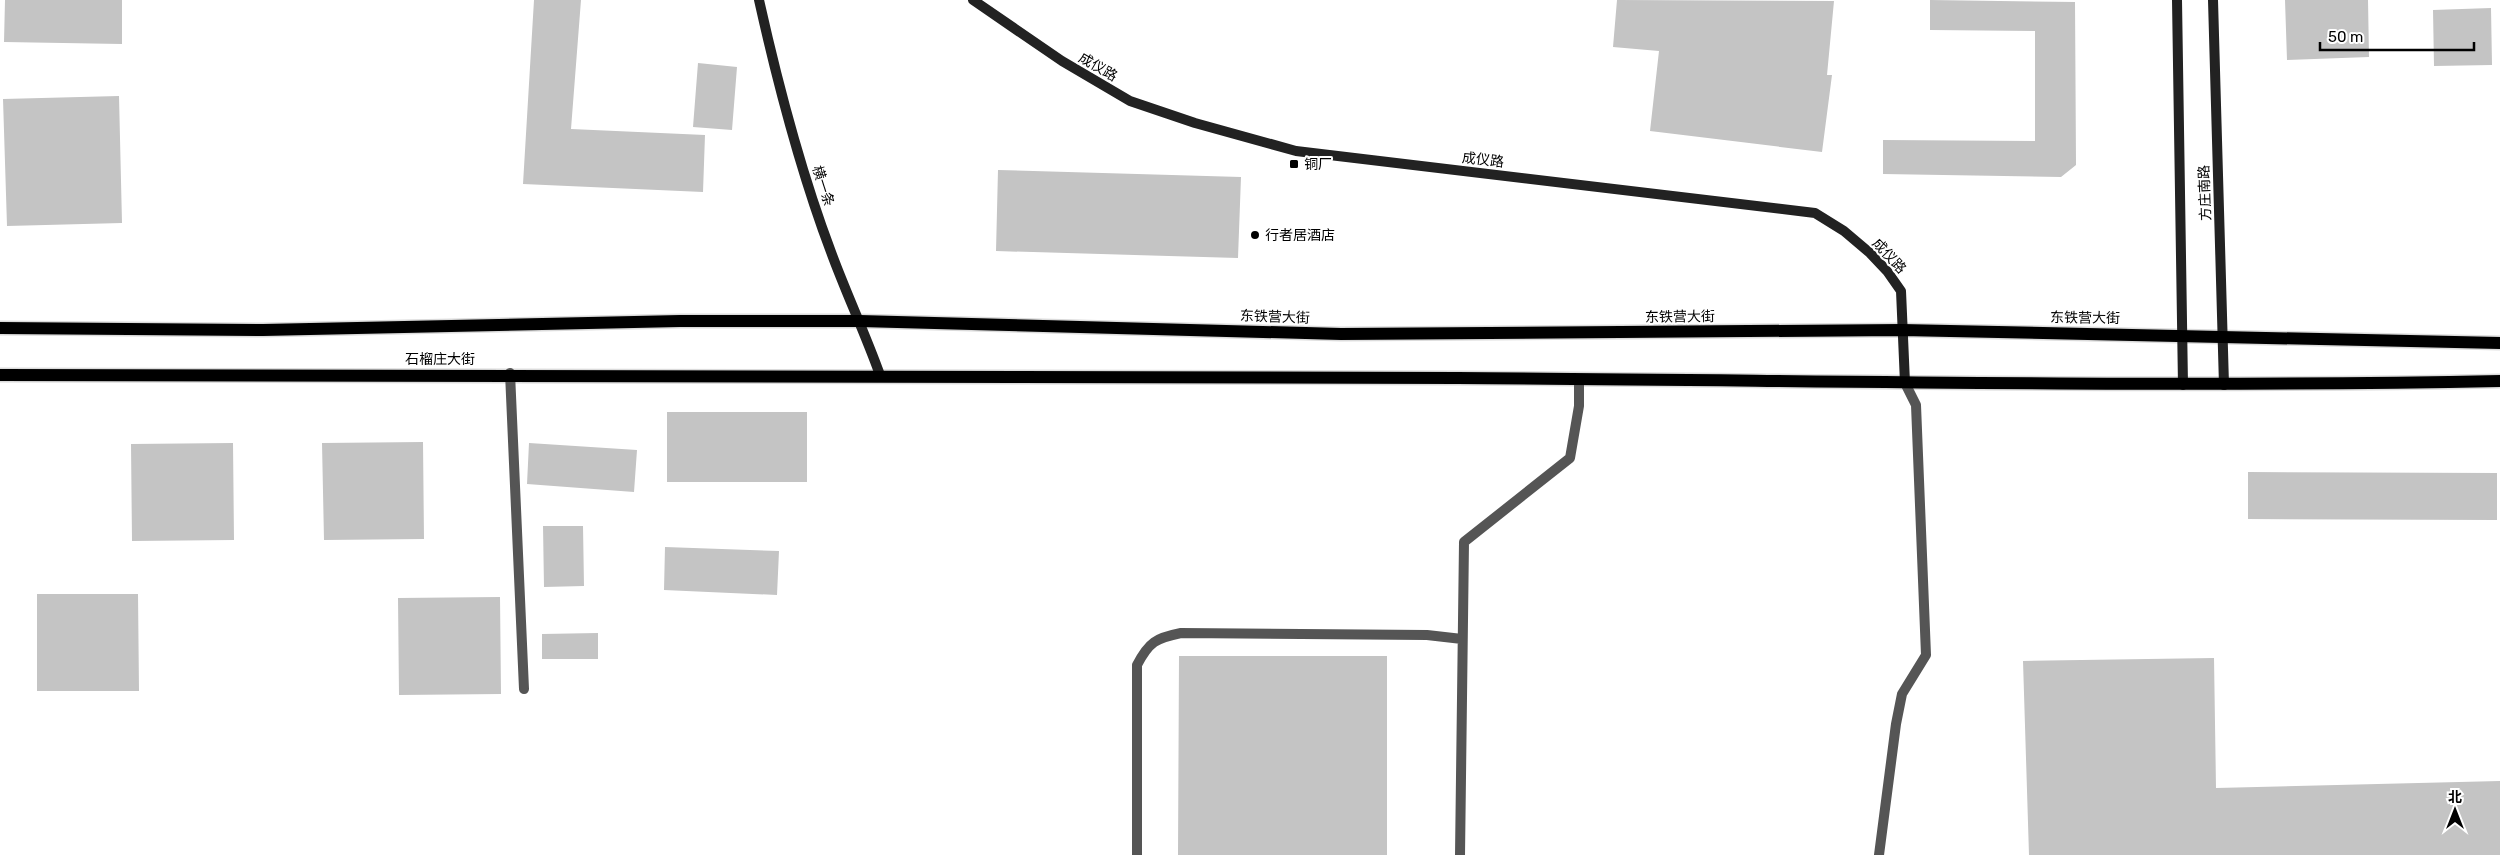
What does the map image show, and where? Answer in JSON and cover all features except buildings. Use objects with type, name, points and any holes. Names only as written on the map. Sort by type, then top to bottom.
[{"type":"main road","points":[[0,328],[263,330],[680,321],[860,321]]},
{"type":"main road","name":"东铁营大街","points":[[860,321],[1340,334],[1902,330],[2500,343]]},
{"type":"main road","name":"石榴庄大街","points":[[0,375],[510,373],[880,375]]},
{"type":"main road","points":[[880,375],[2183,385],[2500,381]]},
{"type":"street","name":"横一条","points":[[759,0],[778,84],[803,168],[831,252],[880,375]]},
{"type":"street","name":"成仪路","points":[[973,0],[1062,61],[1130,101],[1257,141],[1306,152],[1815,213],[1844,231],[1888,271],[1902,291],[1905,383]]},
{"type":"street","name":"方庄南路","points":[[2177,0],[2183,385]]},
{"type":"street","name":"方庄南路","points":[[2213,0],[2224,385]]},
{"type":"lane","points":[[510,373],[524,689]]},
{"type":"lane","points":[[1460,855],[1464,542],[1570,458],[1579,406],[1579,379]]},
{"type":"lane","points":[[1879,855],[1896,724],[1902,694],[1926,655],[1916,405],[1905,383]]},
{"type":"lane","points":[[1137,855],[1137,665],[1145,649],[1159,637],[1190,633],[1427,635],[1462,639]]},
{"type":"place","name":"铜厂","points":[[1294,164]]},
{"type":"place","name":"行者居酒店","points":[[1255,235]]}]
